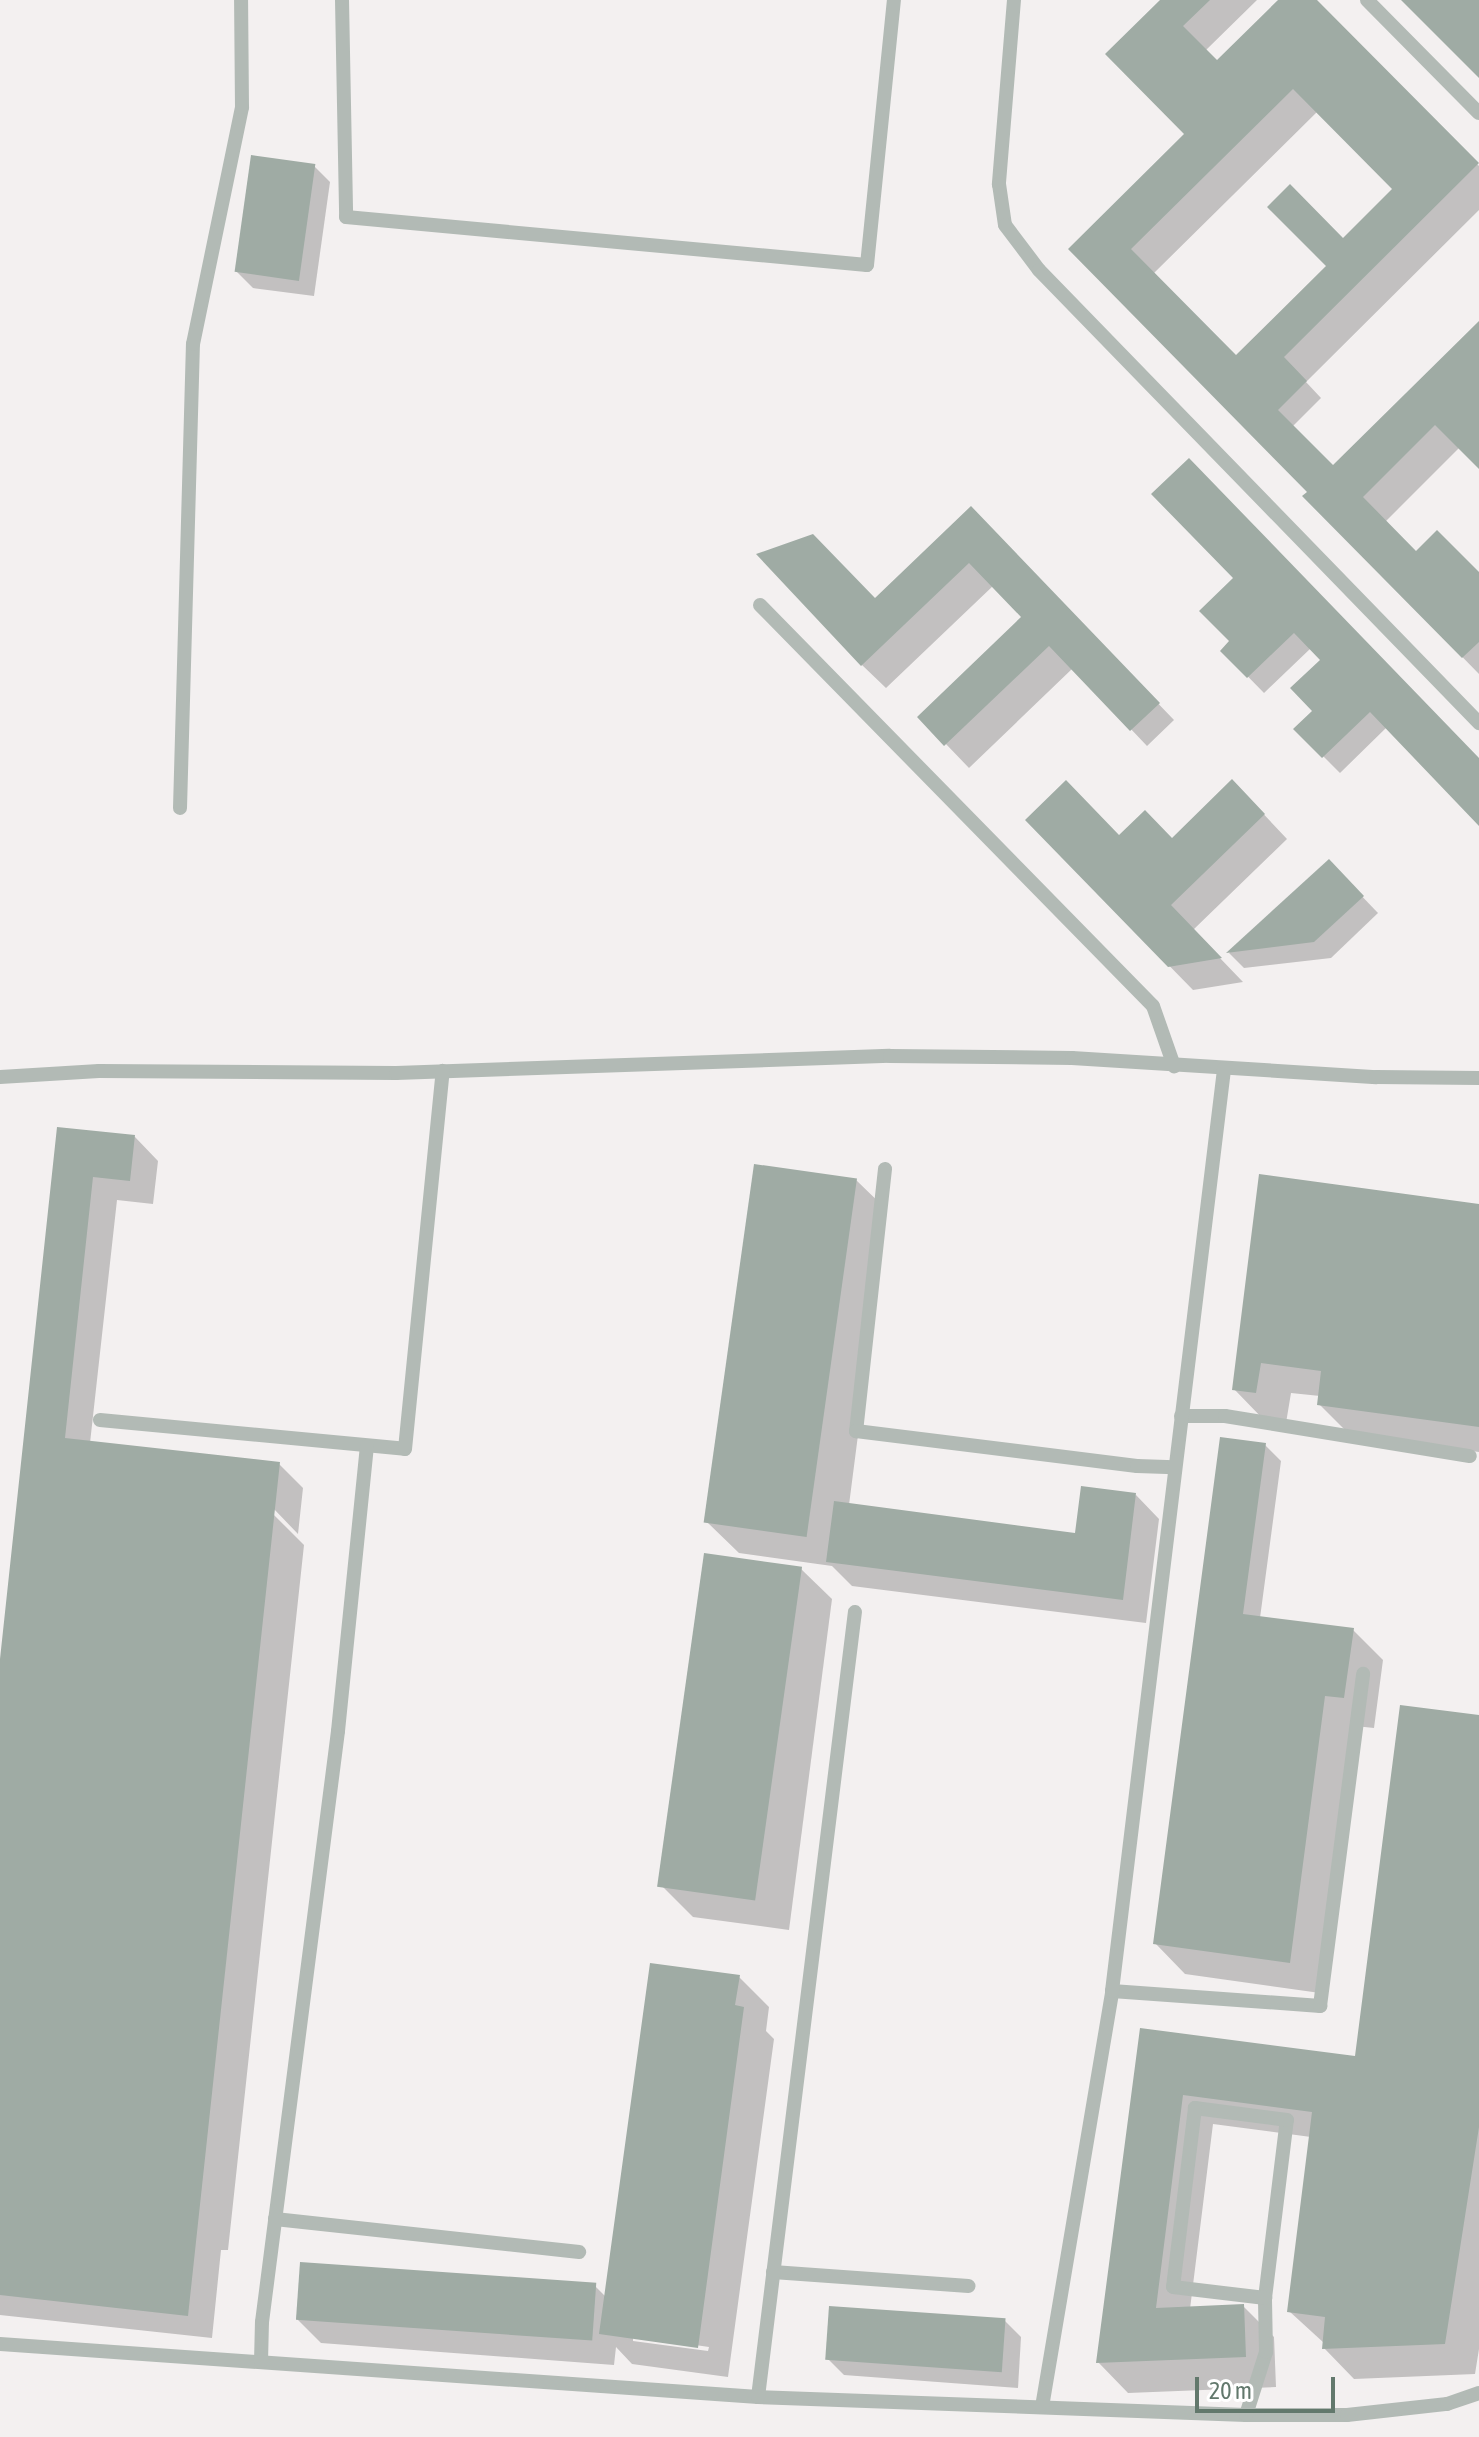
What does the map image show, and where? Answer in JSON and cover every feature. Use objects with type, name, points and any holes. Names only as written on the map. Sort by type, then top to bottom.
[{"type":"lane","points":[[180,808],[193,344],[242,107],[241,0]]},
{"type":"lane","points":[[342,0],[346,217],[867,265],[894,0]]},
{"type":"lane","points":[[1014,0],[999,184],[1005,225],[1039,270],[1479,723]]},
{"type":"lane","points":[[1367,0],[1479,113]]},
{"type":"lane","points":[[760,605],[1153,1006],[1174,1066]]},
{"type":"lane","points":[[0,1077],[99,1071],[443,1071],[890,1056],[1072,1058],[1376,1077],[1479,1078]]},
{"type":"lane","points":[[1042,2407],[1112,1991],[1224,1069]]},
{"type":"lane","points":[[100,1420],[405,1449],[443,1071]]},
{"type":"lane","points":[[885,1169],[856,1431],[1137,1466],[1174,1467]]},
{"type":"lane","points":[[1181,1416],[1225,1416],[1470,1456]]},
{"type":"lane","points":[[261,2362],[275,2219],[338,1731],[367,1446]]},
{"type":"lane","points":[[758,2397],[855,1612]]},
{"type":"lane","points":[[1112,1991],[1320,2006],[1363,1674]]},
{"type":"lane","points":[[1246,2415],[1266,2352],[1265,2298],[1287,2120],[1195,2108],[1173,2287],[1265,2298]]},
{"type":"lane","points":[[275,2219],[579,2252]]},
{"type":"lane","points":[[773,2272],[968,2286]]},
{"type":"lane","points":[[0,2344],[758,2397],[1246,2415],[1347,2415],[1447,2404],[1479,2393]]},
{"type":"building","points":[[1160,0],[1210,0],[1183,26],[1217,60],[1278,0],[1317,0],[1479,163],[1284,357],[1307,381],[1278,410],[1333,465],[1479,321],[1479,469],[1435,425],[1363,497],[1416,551],[1437,530],[1479,572],[1479,642],[1462,658],[1302,496],[1307,492],[1068,249],[1184,134],[1105,54]],"holes":[[[1293,89],[1392,189],[1343,238],[1290,184],[1267,207],[1326,266],[1236,355],[1131,249]]]},
{"type":"building","points":[[1401,0],[1479,0],[1479,78]]},
{"type":"building","points":[[251,155],[315,164],[299,281],[235,272]]},
{"type":"building","points":[[1189,458],[1479,758],[1479,826],[1370,712],[1322,758],[1293,729],[1312,711],[1290,688],[1320,660],[1294,633],[1247,678],[1220,651],[1229,641],[1199,611],[1233,578],[1151,494]]},
{"type":"building","points":[[971,506],[1160,703],[1130,731],[1049,646],[944,746],[917,717],[1021,617],[969,563],[861,666],[756,554],[813,534],[875,598]]},
{"type":"building","points":[[1232,779],[1265,814],[1171,905],[1222,958],[1168,967],[1025,820],[1066,780],[1119,835],[1145,810],[1172,838]]},
{"type":"building","points":[[1329,859],[1364,896],[1314,942],[1226,953]]},
{"type":"building","points":[[57,1127],[135,1135],[130,1181],[93,1177],[65,1438],[280,1462],[188,2316],[0,2295],[0,1659]]},
{"type":"building","points":[[754,1164],[857,1178],[807,1537],[704,1522]]},
{"type":"building","points":[[1259,1174],[1479,1204],[1479,1427],[1317,1405],[1321,1371],[1261,1363],[1256,1393],[1232,1390]]},
{"type":"building","points":[[1220,1437],[1266,1443],[1243,1614],[1354,1628],[1344,1698],[1325,1696],[1290,1963],[1153,1944]]},
{"type":"building","points":[[1081,1486],[1136,1493],[1123,1600],[826,1562],[834,1501],[1075,1533]]},
{"type":"building","points":[[704,1553],[802,1567],[755,1900],[657,1887]]},
{"type":"building","points":[[1400,1705],[1479,1715],[1479,2127],[1445,2344],[1322,2349],[1325,2317],[1287,2312],[1312,2112],[1183,2095],[1156,2308],[1244,2304],[1246,2357],[1096,2363],[1140,2028],[1355,2056]]},
{"type":"building","points":[[650,1963],[740,1975],[735,2005],[744,2007],[698,2348],[599,2334]]},
{"type":"building","points":[[300,2262],[596,2283],[592,2341],[296,2320]]},
{"type":"building","points":[[829,2306],[1006,2318],[1002,2372],[825,2360]]}]
